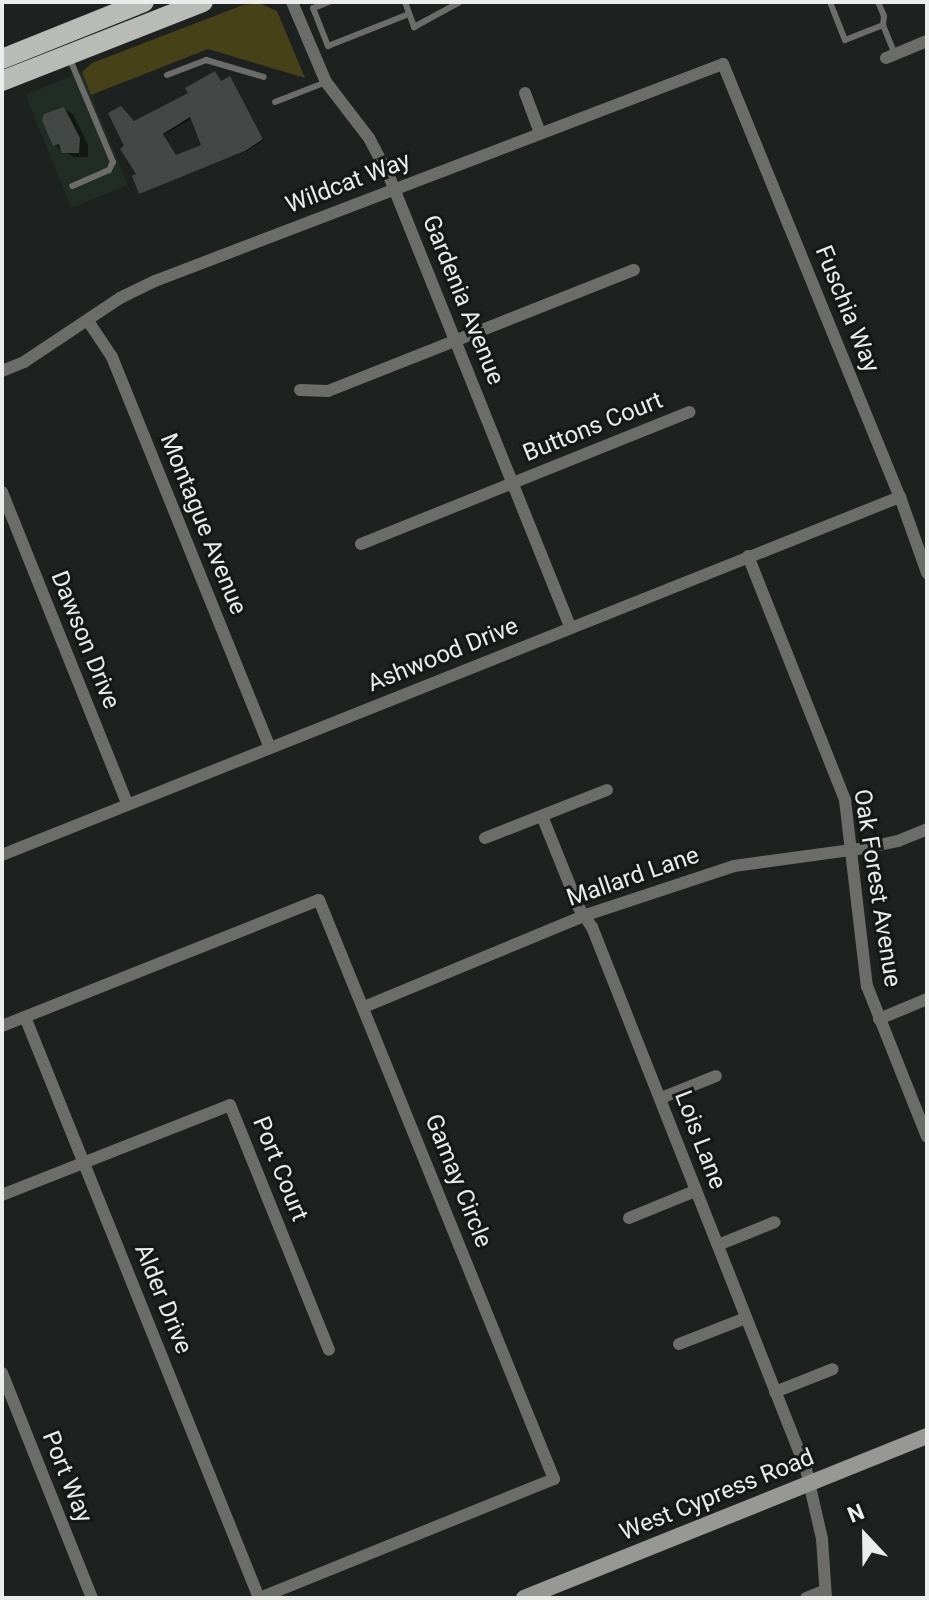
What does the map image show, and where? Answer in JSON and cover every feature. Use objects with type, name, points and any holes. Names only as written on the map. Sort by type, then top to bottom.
[{"type":"main road","points":[[2,59],[144,2]]},
{"type":"main road","points":[[2,81],[203,2]]},
{"type":"street","name":"Gardenia Avenue","points":[[292,2],[326,82],[369,138],[394,189],[570,627]]},
{"type":"street","points":[[891,56],[927,41]]},
{"type":"street","name":"Wildcat Way","points":[[2,371],[24,362],[120,298],[155,281],[723,64]]},
{"type":"street","name":"Fuschia Way","points":[[723,64],[900,497],[922,539],[927,573]]},
{"type":"street","points":[[525,93],[540,133]]},
{"type":"street","points":[[300,390],[328,391],[634,270]]},
{"type":"street","name":"Montague Avenue","points":[[88,321],[112,357],[270,748]]},
{"type":"street","name":"Buttons Court","points":[[361,544],[690,412]]},
{"type":"street","name":"Dawson Drive","points":[[2,492],[128,805]]},
{"type":"street","name":"Ashwood Drive","points":[[2,855],[900,497]]},
{"type":"street","name":"Oak Forest Avenue","points":[[748,556],[840,785],[853,850],[863,971],[927,1137]]},
{"type":"street","points":[[485,838],[607,790]]},
{"type":"street","name":"Lois Lane","points":[[542,816],[661,1098],[810,1483],[822,1539],[824,1595]]},
{"type":"street","name":"Mallard Lane","points":[[364,1007],[586,915],[734,866],[853,850],[898,841],[927,829]]},
{"type":"street","name":"Gamay Circle","points":[[25,1017],[319,900],[364,1007],[554,1479],[260,1598]]},
{"type":"street","points":[[879,1019],[927,999]]},
{"type":"street","points":[[2,1026],[25,1017]]},
{"type":"street","name":"Alder Drive","points":[[25,1017],[260,1598]]},
{"type":"street","points":[[661,1098],[716,1076]]},
{"type":"street","name":"Port Court","points":[[85,1163],[230,1105],[329,1350]]},
{"type":"street","points":[[2,1195],[85,1163]]},
{"type":"street","points":[[629,1218],[695,1191]]},
{"type":"street","points":[[718,1245],[775,1222]]},
{"type":"street","points":[[679,1344],[746,1318]]},
{"type":"street","points":[[775,1392],[833,1369]]},
{"type":"street","name":"Port Way","points":[[2,1373],[92,1598]]},
{"type":"street","name":"West Cypress Road","points":[[524,1598],[927,1436]]},
{"type":"street","points":[[806,1598],[824,1595]]},
{"type":"lane","points":[[329,2],[313,8],[328,46],[409,14]]},
{"type":"lane","points":[[405,2],[414,27],[460,2]]},
{"type":"lane","points":[[830,2],[845,40],[883,25]]},
{"type":"lane","points":[[878,2],[884,16],[883,25],[891,56]]},
{"type":"lane","points":[[67,54],[113,167],[72,186]]},
{"type":"lane","points":[[167,75],[206,60],[264,77]]},
{"type":"lane","points":[[275,102],[326,82]]},
{"type":"shaded area","points":[[259,3],[277,11],[305,78],[208,49],[91,95],[82,72],[92,63],[243,5]]},
{"type":"shaded area","points":[[82,72],[128,185],[71,208],[25,95]]},
{"type":"building","points":[[215,71],[221,81],[230,76],[263,139],[245,151],[139,194],[132,176],[136,174],[120,149],[124,146],[108,113],[121,106],[134,121],[188,93],[185,88]],"holes":[[[190,117],[201,145],[176,155],[163,134]]]},
{"type":"building","points":[[64,107],[80,138],[79,153],[62,153],[59,144],[53,146],[42,120],[44,114]]}]
